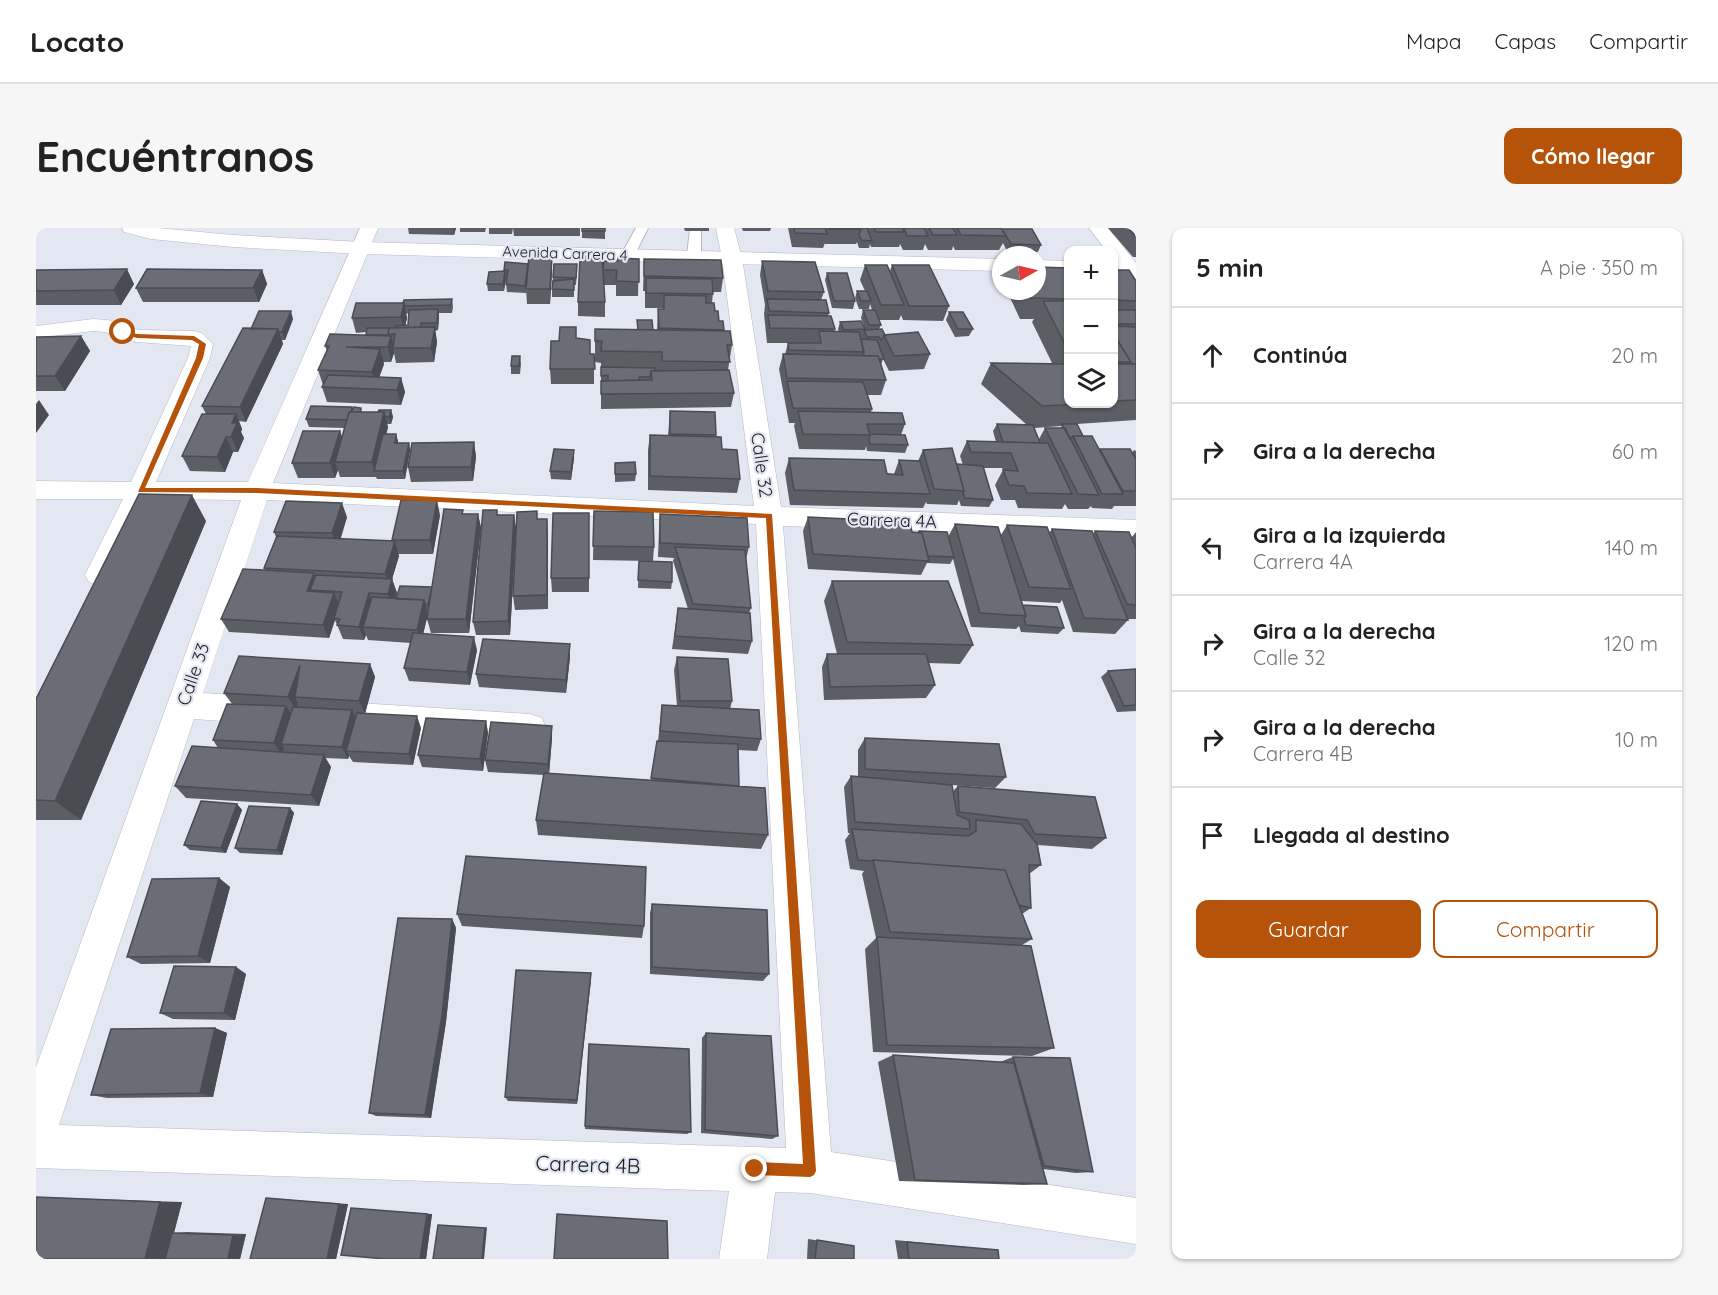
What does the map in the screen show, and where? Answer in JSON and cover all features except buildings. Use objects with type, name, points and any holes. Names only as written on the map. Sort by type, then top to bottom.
[{"type":"street","name":"Avenida Carrera 4","points":[[131,228],[151,233],[233,241],[365,238],[628,255],[694,257],[717,239],[992,264]]},
{"type":"street","points":[[1098,228],[1129,270]]},
{"type":"street","name":"Calle 33","points":[[36,1127],[257,491],[365,238]]},
{"type":"street","name":"Calle 32","points":[[717,239],[769,516],[810,1171]]},
{"type":"street","points":[[1046,266],[1064,267]]},
{"type":"street","points":[[36,332],[100,325],[137,336],[194,338],[202,344],[199,358],[140,490],[88,596]]},
{"type":"street","name":"Carrera 4A","points":[[36,490],[257,491],[769,516],[1136,529]]},
{"type":"street","points":[[183,705],[531,728]]},
{"type":"street","name":"Carrera 4B","points":[[36,1146],[810,1171],[1136,1221]]},
{"type":"street","points":[[743,1259],[755,1169]]},
{"type":"lane","points":[[628,255],[642,228]]},
{"type":"lane","points":[[694,257],[717,239]]},
{"type":"route","points":[[123,332],[137,336],[194,338],[202,344],[199,358],[140,490],[257,491],[769,516],[810,1171],[755,1169]]}]
